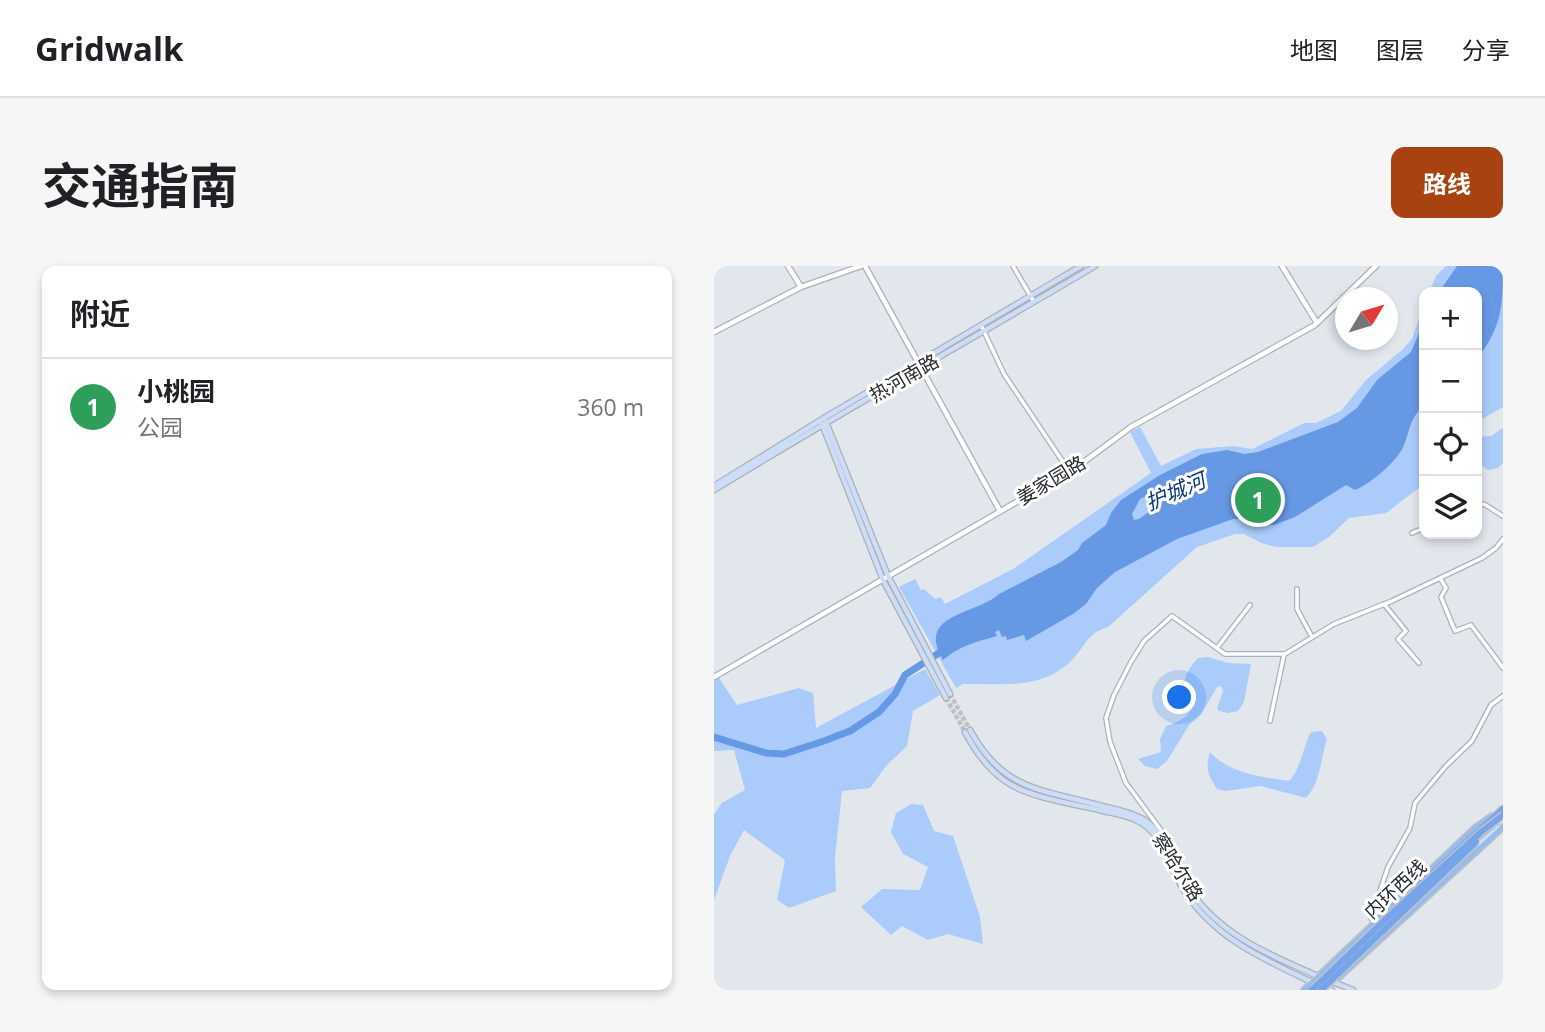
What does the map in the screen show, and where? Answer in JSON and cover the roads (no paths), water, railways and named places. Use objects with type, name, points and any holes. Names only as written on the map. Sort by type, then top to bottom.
[{"type":"highway","points":[[1389,920],[1428,875],[1503,809]]},
{"type":"highway","name":"内环西线","points":[[1312,990],[1481,832],[1503,822]]},
{"type":"highway","name":"内环西线","points":[[1326,990],[1389,920]]},
{"type":"main road","name":"热河南路","points":[[714,488],[918,362],[1081,266]]},
{"type":"main road","name":"热河南路","points":[[823,421],[921,369],[1095,266]]},
{"type":"main road","points":[[823,421],[885,578],[948,696]]},
{"type":"main road","name":"察哈尔路","points":[[967,731],[986,756],[1009,778],[1145,820],[1161,838],[1191,901],[1222,932],[1258,957],[1326,990]]},
{"type":"main road","points":[[1304,990],[1476,827],[1503,809]]},
{"type":"main road","points":[[1326,990],[1503,822]]},
{"type":"main road","name":"察哈尔路","points":[[1174,869],[1196,898],[1227,928],[1261,952],[1353,990]]},
{"type":"street","points":[[788,266],[801,288]]},
{"type":"street","points":[[714,332],[801,288],[863,266],[1000,511]]},
{"type":"street","points":[[1013,266],[1034,302]]},
{"type":"street","points":[[1282,266],[1317,323]]},
{"type":"street","name":"姜家园路","points":[[714,677],[1069,471],[1132,427],[1317,323],[1376,266]]},
{"type":"street","points":[[981,325],[1004,374],[1069,471]]},
{"type":"street","points":[[1482,504],[1503,516]]},
{"type":"street","points":[[1412,533],[1419,530]]},
{"type":"street","points":[[1174,869],[1180,865],[1166,837],[1126,783],[1110,742],[1106,718],[1131,662],[1144,641],[1172,615],[1225,654],[1284,654],[1334,624],[1482,558],[1503,539]]},
{"type":"street","points":[[1440,578],[1446,587],[1441,597],[1455,631],[1471,625],[1503,668]]},
{"type":"street","points":[[1297,589],[1297,610],[1312,637]]},
{"type":"street","points":[[1384,604],[1406,631],[1398,639],[1419,663]]},
{"type":"street","points":[[1217,649],[1250,605]]},
{"type":"street","points":[[1270,721],[1284,654]]},
{"type":"street","points":[[1374,923],[1371,918],[1381,885],[1410,828],[1415,803],[1446,766],[1472,741],[1491,705],[1503,696]]},
{"type":"water","points":[[1457,266],[1503,266],[1499,315],[1492,336],[1482,352],[1482,287],[1442,287]]},
{"type":"water","name":"护城河","points":[[1419,333],[1419,410],[1401,451],[1390,465],[1368,483],[1355,490],[1346,485],[1295,517],[1274,525],[1233,519],[1177,539],[1115,572],[1097,588],[1086,604],[1026,641],[1024,635],[1007,640],[999,630],[995,632],[997,636],[962,648],[943,660],[936,645],[937,633],[943,624],[1061,562],[1106,525],[1121,500],[1160,475],[1202,454],[1227,450],[1244,454],[1258,452],[1338,422],[1357,408],[1377,380],[1411,352]],"holes":[[[1162,489],[1168,489],[1171,496],[1139,519],[1134,520],[1132,514],[1140,499]]]},
{"type":"waterway","points":[[714,737],[766,753],[784,754],[850,731],[879,712],[895,694],[905,675],[943,648]]},
{"type":"tunnel","points":[[950,694],[970,730]]},
{"type":"tunnel","points":[[946,698],[965,732]]},
{"type":"place","name":"小桃园","points":[[1258,500]]}]
